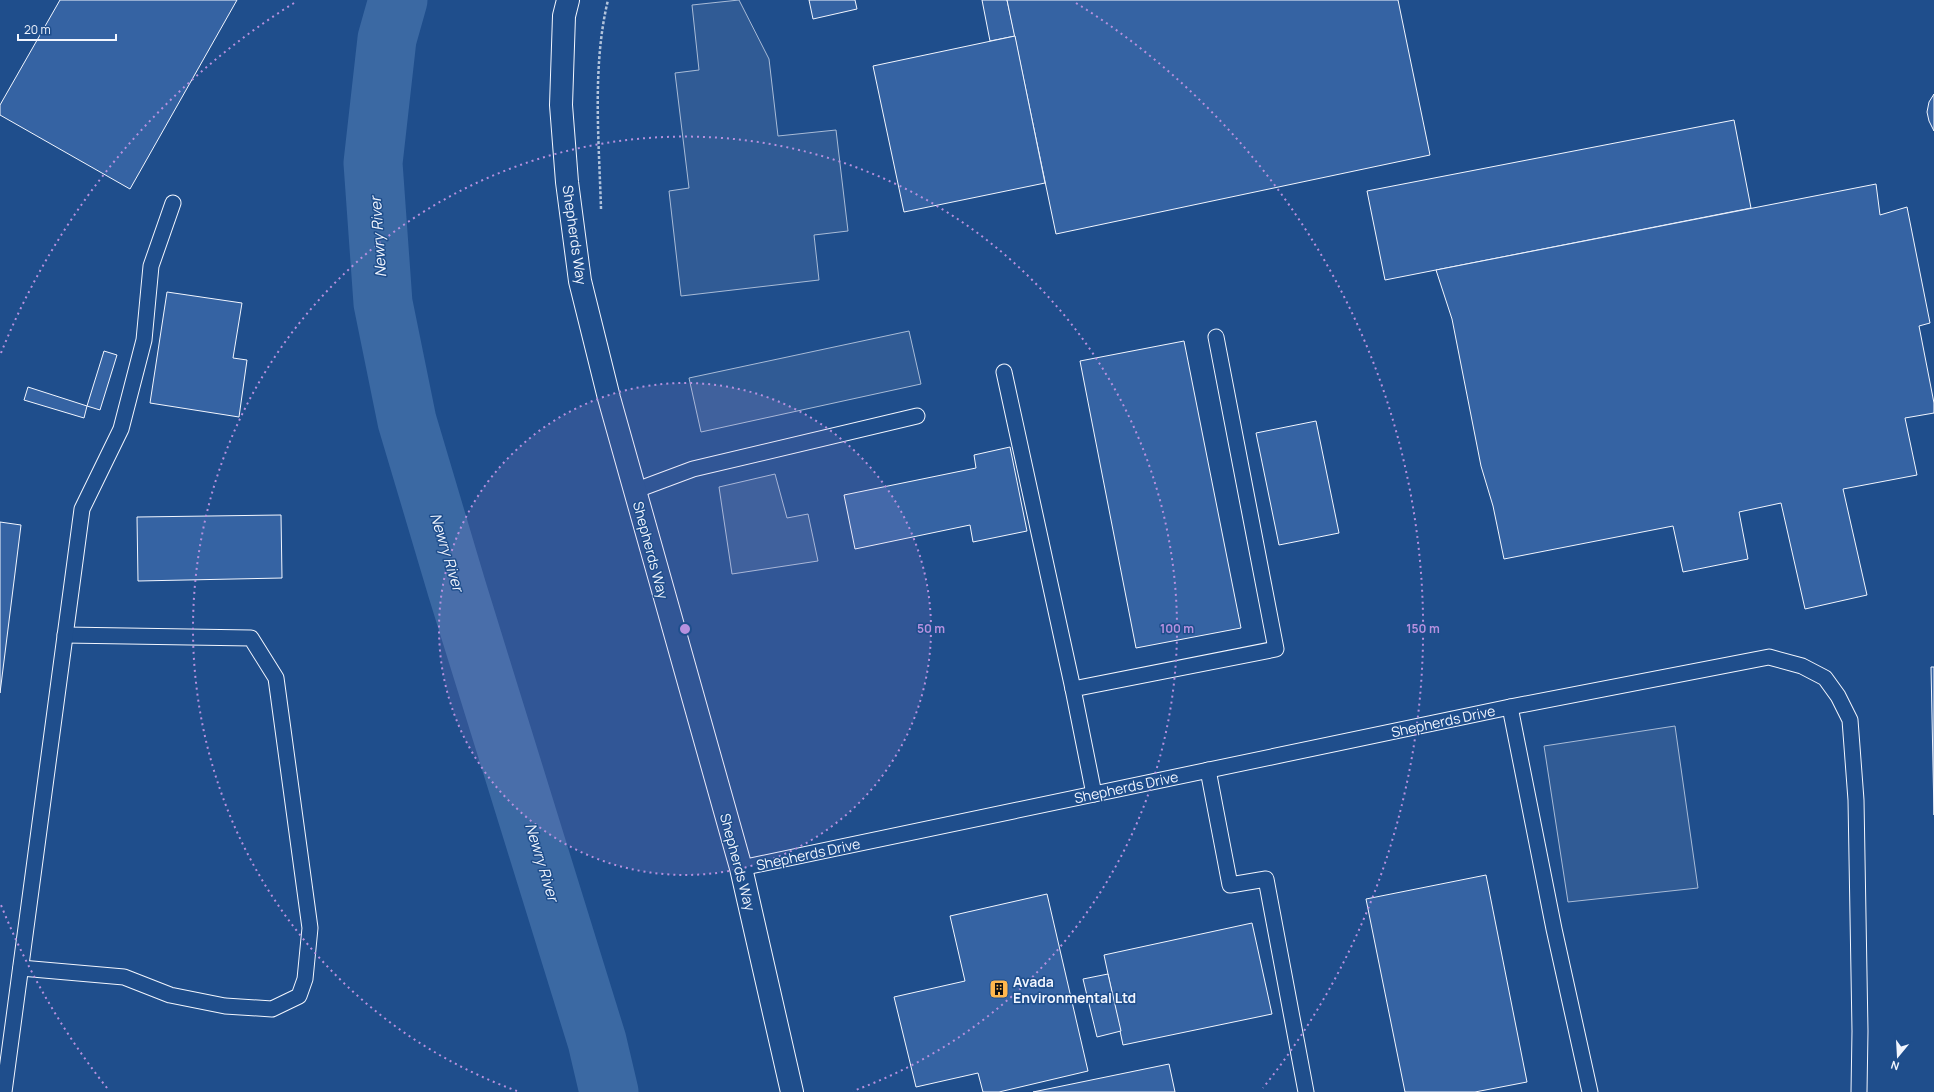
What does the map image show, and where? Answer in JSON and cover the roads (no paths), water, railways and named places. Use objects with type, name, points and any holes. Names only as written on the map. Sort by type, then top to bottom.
[{"type":"street","name":"Shepherds Way","points":[[568,0],[564,16],[561,105],[566,182],[580,281],[634,491],[741,868],[792,1092]]},
{"type":"lane","points":[[4,1092],[82,509],[121,429],[144,340],[151,266],[173,203]]},
{"type":"lane","points":[[1073,688],[1276,649],[1216,337]]},
{"type":"lane","points":[[1004,372],[1073,688],[1094,794]]},
{"type":"lane","points":[[634,491],[693,469],[917,416]]},
{"type":"lane","points":[[21,968],[124,977],[170,995],[225,1006],[272,1010],[299,996],[305,979],[310,928],[276,678],[251,638],[65,635]]},
{"type":"lane","name":"Shepherds Drive","points":[[741,868],[1510,707],[1769,657],[1802,666],[1825,678],[1838,696],[1850,720],[1857,808],[1860,1031],[1859,1092]]},
{"type":"lane","points":[[1510,707],[1554,930],[1590,1092]]},
{"type":"lane","points":[[1208,770],[1230,885],[1266,879],[1306,1092]]},
{"type":"waterway","name":"Newry River","points":[[398,0],[387,39],[373,163],[383,303],[407,421],[457,589],[597,1041],[609,1092]]},
{"type":"place","name":"Avada Environmental Ltd","points":[[999,989]]}]
